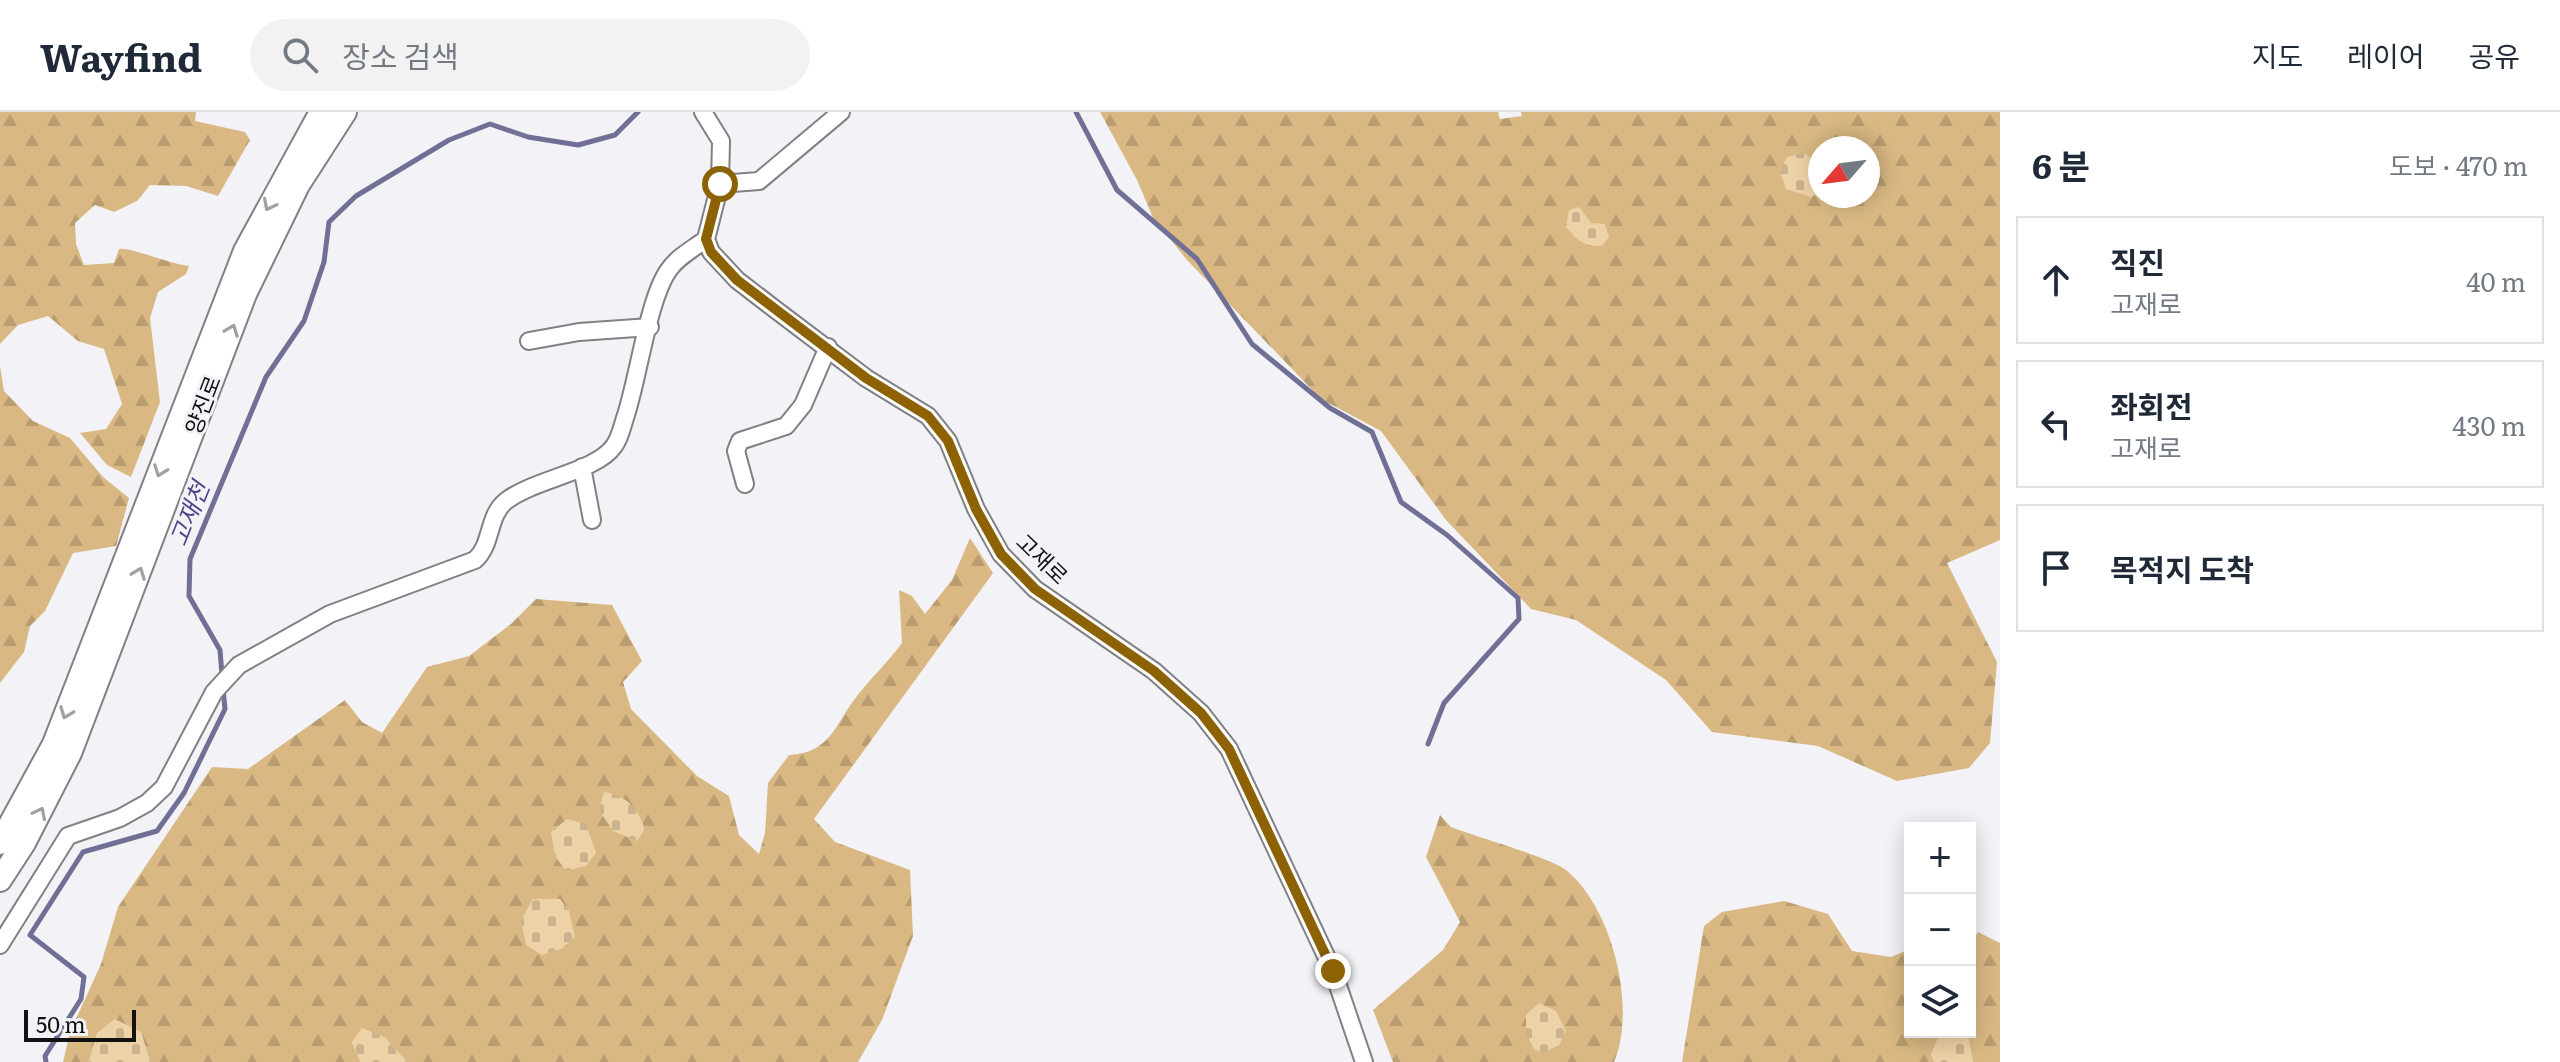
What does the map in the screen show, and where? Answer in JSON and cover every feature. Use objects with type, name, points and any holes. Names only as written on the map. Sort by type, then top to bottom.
[{"type":"main road","name":"양진로","points":[[0,843],[54,744],[245,251],[321,112]]},
{"type":"main road","name":"양진로","points":[[0,880],[24,843],[70,753],[245,294],[298,185],[345,112]]},
{"type":"street","points":[[0,945],[68,836],[120,818],[147,803],[164,787],[225,679],[330,614],[475,560],[485,547],[496,513],[507,500],[608,453],[618,439],[661,284],[670,269],[706,239],[720,184],[721,141],[703,112]]},
{"type":"street","points":[[720,184],[759,181],[841,112]]},
{"type":"street","name":"고재로","points":[[706,239],[711,252],[737,280],[866,378],[928,416],[948,441],[976,509],[1001,554],[1035,589],[1154,671],[1201,713],[1229,749],[1333,971],[1364,1062]]},
{"type":"street","points":[[529,341],[568,334],[650,327]]},
{"type":"street","points":[[745,484],[736,451],[740,441],[786,426],[803,405],[828,347]]},
{"type":"street","points":[[582,467],[592,520]]},
{"type":"green space","points":[[0,112],[196,112],[195,121],[245,132],[250,140],[218,196],[186,186],[150,185],[137,201],[114,212],[95,205],[75,223],[76,244],[84,265],[114,263],[119,249],[189,266],[186,274],[158,292],[150,318],[160,402],[131,477],[107,465],[80,433],[106,429],[122,404],[104,349],[78,341],[48,316],[18,325],[0,344]]},
{"type":"green space","points":[[1100,112],[1498,112],[1500,119],[1522,116],[1521,112],[2000,112],[2000,540],[1947,563],[1997,662],[1990,743],[1969,768],[1897,781],[1818,746],[1712,732],[1666,680],[1576,620],[1531,609],[1446,520],[1381,431],[1321,399],[1187,260],[1153,218],[1137,180]]},
{"type":"green space","points":[[1804,153],[1808,156],[1808,196],[1786,189],[1780,172],[1787,157]]},
{"type":"green space","points":[[1579,207],[1591,223],[1605,224],[1609,237],[1602,246],[1582,242],[1566,227],[1569,210]]},
{"type":"green space","points":[[0,366],[4,391],[33,421],[70,438],[103,477],[129,498],[116,546],[73,553],[45,611],[30,626],[24,652],[0,683]]},
{"type":"green space","points":[[970,538],[993,573],[814,819],[835,842],[910,870],[913,936],[882,1020],[858,1062],[407,1062],[384,1037],[352,1042],[361,1062],[150,1062],[141,1032],[97,1034],[89,1062],[63,1062],[70,1032],[101,964],[118,907],[212,767],[248,769],[345,700],[362,722],[382,733],[427,667],[469,656],[511,624],[536,599],[612,605],[642,661],[623,682],[631,709],[697,776],[729,796],[739,835],[759,854],[765,833],[768,783],[789,755],[814,749],[830,736],[857,696],[902,643],[899,590],[912,596],[925,614],[952,580]]},
{"type":"green space","points":[[604,792],[619,796],[635,809],[645,829],[637,841],[613,831],[599,810]]},
{"type":"green space","points":[[1440,815],[1451,827],[1558,865],[1582,887],[1597,909],[1616,960],[1623,1015],[1614,1062],[1393,1062],[1373,1010],[1443,950],[1460,922],[1426,857]]},
{"type":"green space","points":[[567,819],[586,824],[596,853],[586,866],[566,871],[555,856],[551,832]]},
{"type":"green space","points":[[533,899],[560,899],[569,911],[575,937],[561,949],[542,955],[526,945],[521,920]]},
{"type":"green space","points":[[1784,901],[1828,914],[1852,951],[1891,957],[1904,952],[1904,1038],[1938,1038],[1931,1055],[1935,1062],[1682,1062],[1704,926],[1722,912]]},
{"type":"green space","points":[[1978,932],[2000,943],[2000,1062],[1973,1062],[1968,1038],[1976,1038]]},
{"type":"green space","points":[[1539,1003],[1556,1011],[1566,1031],[1559,1045],[1543,1053],[1534,1049],[1526,1033],[1526,1015]]},
{"type":"green space","points":[[115,1019],[141,1032],[150,1062],[89,1062],[97,1033]]},
{"type":"green space","points":[[362,1028],[384,1037],[407,1062],[361,1062],[352,1042]]},
{"type":"green space","points":[[1938,1038],[1968,1038],[1973,1062],[1935,1062],[1931,1055]]},
{"type":"waterway","name":"고재천","points":[[222,675],[220,650],[189,596],[190,559],[266,377],[304,321],[324,262],[329,222],[356,196],[449,140],[490,124],[528,137],[578,145],[615,135],[638,112]]},
{"type":"waterway","points":[[1076,112],[1117,190],[1197,259],[1252,344],[1330,408],[1372,432],[1401,502],[1447,535],[1518,598],[1519,619],[1444,703],[1428,744]]},
{"type":"waterway","name":"고재천","points":[[46,1062],[45,1056],[81,999],[84,977],[30,935],[83,852],[157,831],[184,793],[225,709],[223,689]]},
{"type":"route","points":[[720,184],[706,239],[717,260],[737,280],[866,378],[928,416],[948,441],[976,509],[1001,554],[1035,589],[1154,671],[1201,713],[1229,749],[1333,971]]}]
